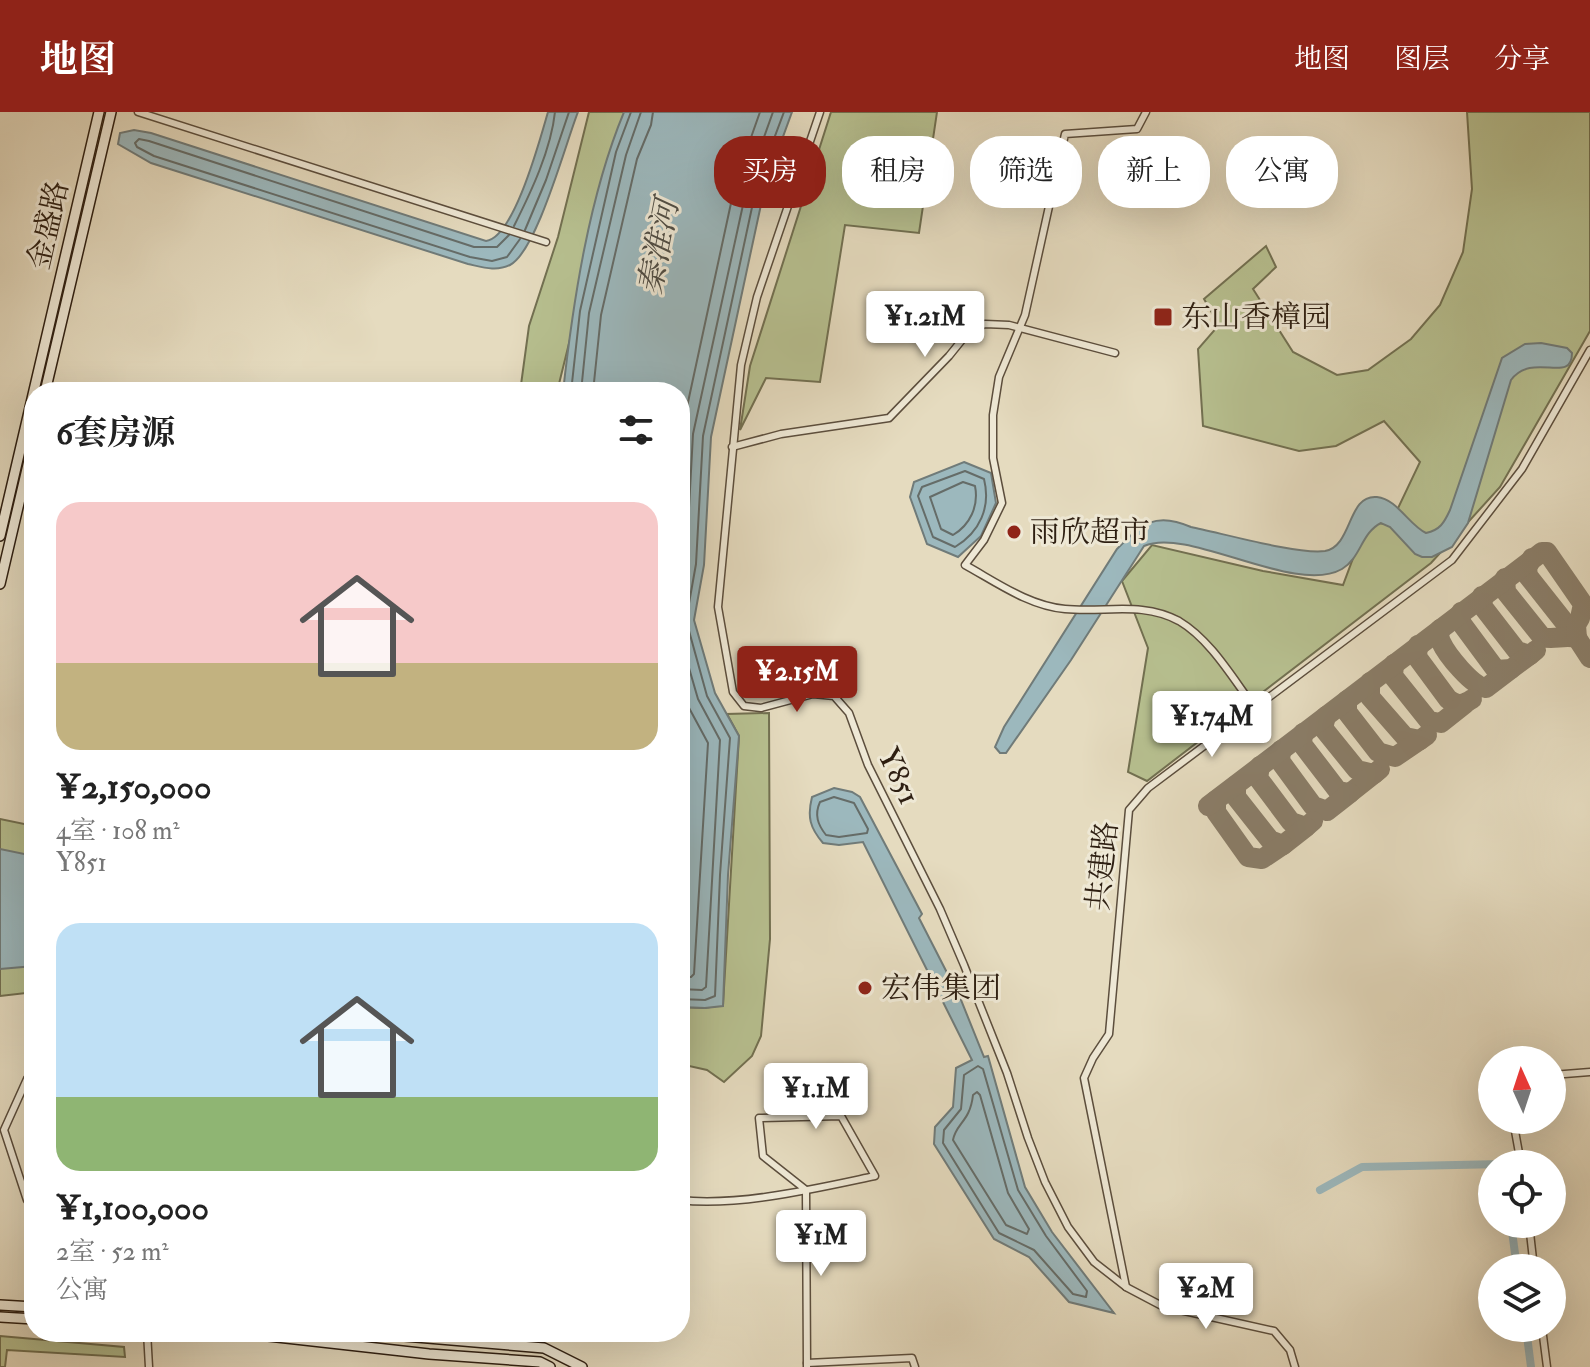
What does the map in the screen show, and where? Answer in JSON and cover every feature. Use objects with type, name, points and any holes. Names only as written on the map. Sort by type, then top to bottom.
[{"type":"street","name":"金盛路","points":[[36,382],[99,112]]},
{"type":"street","name":"金盛路","points":[[47,382],[111,112]]},
{"type":"street","points":[[138,112],[546,242]]},
{"type":"street","name":"Y851","points":[[820,112],[757,297],[741,365],[718,607],[733,692],[744,706],[761,708],[813,694],[834,696],[849,713],[868,765],[940,909],[964,965],[1007,1073],[1045,1182],[1068,1227],[1094,1262],[1126,1287]]},
{"type":"street","points":[[1146,112],[1137,129],[1065,134],[1025,315],[999,377],[993,415],[993,458],[1002,503],[984,540],[965,565],[1013,592],[1044,605],[1066,609],[1137,608],[1181,622],[1207,644],[1255,708]]},
{"type":"street","points":[[732,447],[781,434],[889,418],[970,330],[985,324],[1020,328],[1115,353]]},
{"type":"street","name":"共建路","points":[[1126,1287],[1084,1078],[1109,1034],[1129,810],[1148,788],[1452,560],[1522,469],[1590,350]]},
{"type":"street","name":"金盛路","points":[[0,536],[24,433]]},
{"type":"street","points":[[0,584],[24,482]]},
{"type":"street","points":[[1566,1074],[1590,1072]]},
{"type":"street","points":[[24,1086],[4,1130],[24,1191]]},
{"type":"street","points":[[690,1201],[806,1190],[875,1176],[841,1116],[759,1118],[763,1156],[806,1190]]},
{"type":"street","points":[[806,1190],[807,1365],[912,1358],[915,1367]]},
{"type":"street","points":[[1126,1287],[1162,1306],[1274,1331],[1290,1350],[1295,1367]]},
{"type":"street","points":[[0,1305],[24,1306]]},
{"type":"street","points":[[0,1317],[24,1318]]},
{"type":"street","points":[[148,1342],[149,1367]]},
{"type":"street","points":[[322,1342],[540,1362],[550,1367]]},
{"type":"street","points":[[475,1342],[544,1348],[582,1367]]},
{"type":"street","points":[[1544,1342],[1547,1367]]},
{"type":"green space","points":[[589,112],[626,112],[559,382],[521,382],[529,326],[558,237]]},
{"type":"green space","points":[[831,112],[937,112],[933,136],[842,136],[842,208],[923,208],[919,233],[845,225],[820,382],[766,378],[740,430],[750,366],[800,208],[826,208],[826,136],[823,136]]},
{"type":"green space","name":"东山香樟园","points":[[1467,112],[1590,112],[1590,331],[1500,487],[1431,563],[1147,781],[1128,772],[1148,648],[1122,581],[1152,545],[1263,571],[1343,585],[1367,521],[1390,525],[1420,462],[1384,421],[1336,446],[1299,451],[1203,426],[1198,349],[1219,325],[1204,299],[1266,246],[1276,267],[1253,289],[1293,352],[1337,375],[1368,370],[1411,339],[1440,305],[1463,252],[1472,189]]},
{"type":"green space","points":[[769,713],[770,939],[761,1036],[752,1056],[724,1082],[707,1070],[690,1066],[690,1007],[723,1005],[739,736],[727,714]]},
{"type":"green space","points":[[0,819],[24,824],[24,993],[0,996]]},
{"type":"green space","points":[[0,1336],[24,1338],[24,1342],[124,1347],[125,1357],[7,1350],[5,1367],[0,1367]]},
{"type":"water","points":[[548,112],[578,112],[550,194],[530,239],[520,256],[510,265],[500,268],[468,264],[151,163],[118,144],[120,133],[134,130],[151,133],[486,241],[496,236],[516,206]]},
{"type":"water","name":"秦淮河","points":[[624,112],[792,112],[783,136],[714,136],[714,208],[760,208],[711,437],[704,565],[694,620],[715,693],[739,736],[728,875],[723,1006],[690,1007],[690,382],[564,382],[577,286],[601,179]]},
{"type":"water","points":[[1541,343],[1567,348],[1572,353],[1570,362],[1566,367],[1530,368],[1511,380],[1468,523],[1452,547],[1432,557],[1422,557],[1415,554],[1390,527],[1381,523],[1369,533],[1348,564],[1322,575],[1270,568],[1187,545],[1163,542],[1144,546],[1071,660],[1006,753],[1000,753],[995,747],[1004,727],[1117,549],[1142,527],[1158,520],[1168,520],[1279,547],[1325,551],[1341,540],[1360,503],[1377,497],[1391,502],[1426,533],[1435,530],[1450,510],[1502,358],[1525,344]]},
{"type":"water","points":[[964,462],[991,473],[996,503],[981,536],[958,557],[927,544],[910,497],[914,482]]},
{"type":"water","points":[[834,788],[860,797],[922,914],[919,918],[961,1000],[984,1057],[988,1056],[1025,1187],[1052,1232],[1114,1313],[1069,1302],[1029,1257],[994,1239],[934,1144],[935,1127],[953,1107],[956,1068],[972,1060],[863,842],[823,843],[815,832],[810,816],[812,797]]},
{"type":"water","points":[[0,849],[24,854],[24,967],[0,969]]},
{"type":"waterway","points":[[1320,1190],[1362,1167],[1478,1165]]},
{"type":"waterway","points":[[1513,1238],[1515,1254]]},
{"type":"waterway","points":[[1528,1342],[1531,1367]]},
{"type":"taxiway","points":[[1208,806],[1542,552],[1547,552],[1583,604],[1576,625],[1577,638],[1590,658]]},
{"type":"taxiway","points":[[1532,558],[1527,568],[1528,576],[1577,638]]},
{"type":"taxiway","points":[[1505,578],[1506,592],[1542,637],[1577,638]]},
{"type":"taxiway","points":[[1482,596],[1483,607],[1517,651],[1530,655],[1536,650]]},
{"type":"taxiway","points":[[1461,612],[1459,618],[1462,624],[1496,670],[1511,669],[1530,655]]},
{"type":"taxiway","points":[[1440,629],[1440,640],[1449,654],[1480,686],[1486,688],[1511,669]]},
{"type":"taxiway","points":[[1418,645],[1417,657],[1448,699],[1460,704],[1472,699]]},
{"type":"taxiway","points":[[1394,664],[1393,676],[1429,721],[1441,723],[1465,704]]},
{"type":"taxiway","points":[[1370,682],[1370,697],[1405,737],[1420,740],[1427,735]]},
{"type":"taxiway","points":[[1347,700],[1347,712],[1378,752],[1395,757],[1420,740]]},
{"type":"taxiway","points":[[1326,716],[1323,728],[1357,770],[1374,774],[1380,769]]},
{"type":"taxiway","points":[[1303,733],[1302,744],[1338,791],[1350,793],[1374,774]]},
{"type":"taxiway","points":[[1281,750],[1280,761],[1313,806],[1327,811],[1350,793]]},
{"type":"taxiway","points":[[1260,766],[1258,778],[1291,822],[1306,827],[1313,821]]},
{"type":"taxiway","points":[[1236,785],[1236,797],[1270,840],[1283,845],[1306,827]]},
{"type":"taxiway","points":[[1216,800],[1216,812],[1248,857],[1262,859],[1283,845]]},
{"type":"place","name":"东山香樟园","points":[[1163,317]]},
{"type":"place","name":"雨欣超市","points":[[1014,532]]},
{"type":"place","name":"宏伟集团","points":[[865,988]]}]
